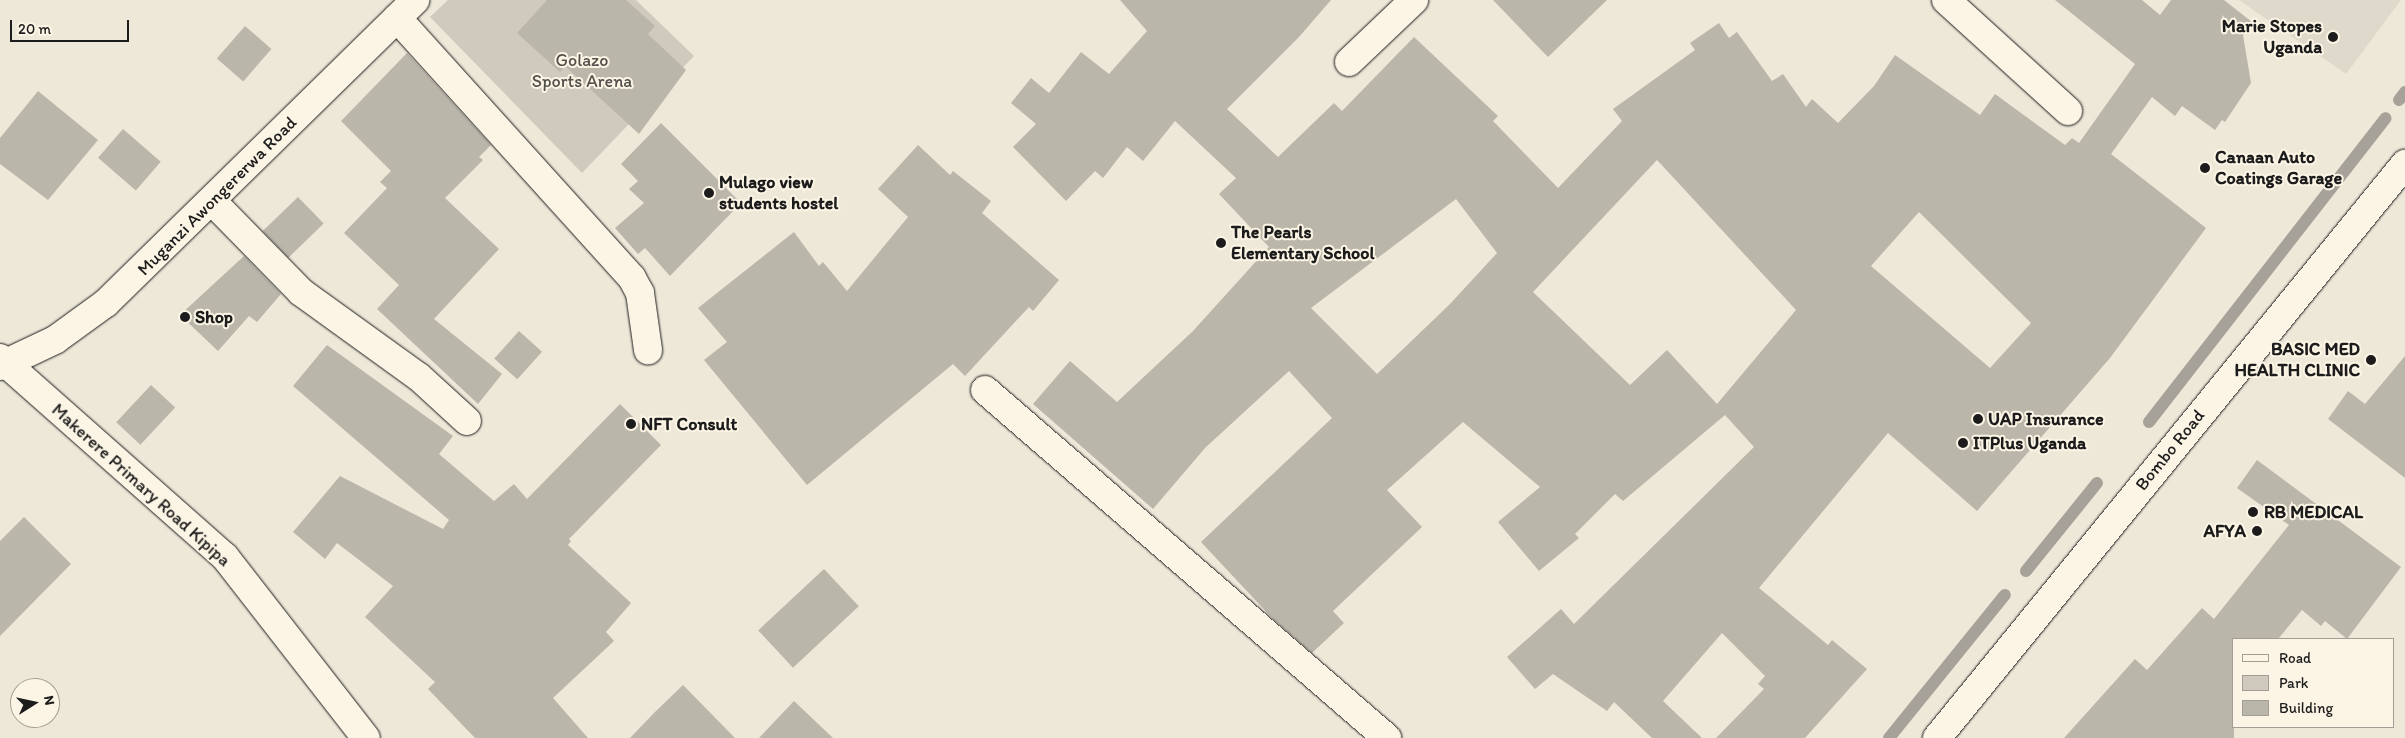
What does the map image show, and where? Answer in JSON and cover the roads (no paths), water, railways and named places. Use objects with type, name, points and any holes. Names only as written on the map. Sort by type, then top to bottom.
[{"type":"street","points":[[1349,62],[1414,0]]},
{"type":"street","points":[[1946,0],[2068,111]]},
{"type":"street","points":[[406,9],[632,278],[640,293],[648,350]]},
{"type":"street","name":"Muganzi Awongererwa Road","points":[[2,363],[56,340],[106,303],[406,9]]},
{"type":"street","name":"Bombo Road","points":[[1938,738],[2405,164]]},
{"type":"street","points":[[212,201],[301,292],[418,377],[467,421]]},
{"type":"street","name":"Makerere Primary Road Kipipa","points":[[2,363],[225,557],[366,738]]},
{"type":"street","points":[[985,390],[1386,738]]},
{"type":"waterway","points":[[2399,100],[2405,92]]},
{"type":"waterway","points":[[2149,422],[2386,118]]},
{"type":"waterway","points":[[2026,571],[2097,483]]},
{"type":"waterway","points":[[1889,738],[2005,595]]},
{"type":"place","name":"Marie Stopes Uganda","points":[[2333,37]]},
{"type":"place","name":"Canaan Auto Coatings Garage","points":[[2205,168]]},
{"type":"place","name":"Mulago view students hostel","points":[[709,193]]},
{"type":"place","name":"The Pearls Elementary School","points":[[1221,243]]},
{"type":"place","name":"Shop","points":[[185,317]]},
{"type":"place","name":"BASIC MED HEALTH CLINIC","points":[[2371,360]]},
{"type":"place","name":"UAP Insurance","points":[[1978,419]]},
{"type":"place","name":"NFT Consult","points":[[631,424]]},
{"type":"place","name":"ITPlus Uganda","points":[[1963,443]]},
{"type":"place","name":"RB MEDICAL","points":[[2253,512]]},
{"type":"place","name":"AFYA","points":[[2257,531]]},
{"type":"park label","name":"Golazo Sports Arena","points":[[582,71]]}]
